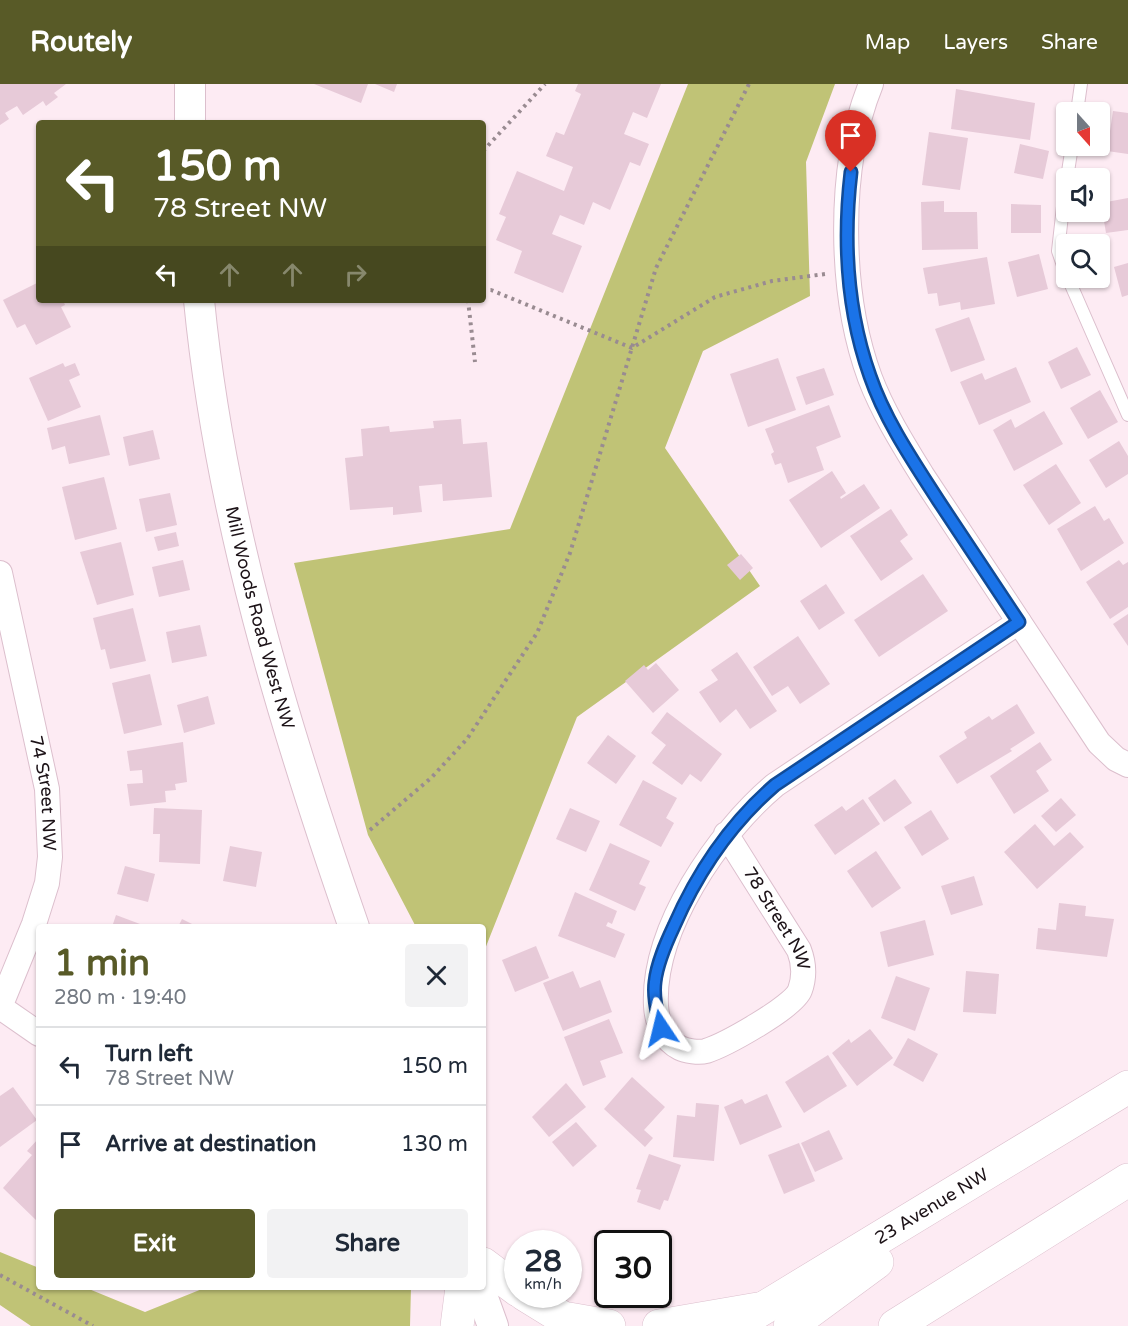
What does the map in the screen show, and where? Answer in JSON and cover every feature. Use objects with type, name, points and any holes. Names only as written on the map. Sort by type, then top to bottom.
[{"type":"main road","name":"23 Avenue NW","points":[[734,1326],[778,1317],[980,1176],[1128,1087]]},
{"type":"main road","points":[[895,1326],[1128,1180]]},
{"type":"main road","points":[[486,1266],[504,1280]]},
{"type":"main road","points":[[457,1326],[462,1290]]},
{"type":"main road","points":[[547,1308],[563,1318],[609,1326]]},
{"type":"main road","points":[[658,1326],[778,1317]]},
{"type":"street","points":[[190,84],[190,120]]},
{"type":"street","points":[[871,84],[860,120],[853,155],[847,230],[848,264],[861,346],[870,377],[900,440],[1099,743],[1116,759],[1128,765]]},
{"type":"street","name":"Mill Woods Road West NW","points":[[199,303],[209,382],[245,576],[299,767],[353,924]]},
{"type":"street","name":"74 Street NW","points":[[0,573],[47,789],[50,857],[47,883],[34,924],[0,1007],[36,1032]]},
{"type":"street","name":"78 Street NW","points":[[726,834],[799,950],[804,962],[800,991],[790,1003],[719,1046],[703,1052],[681,1049],[670,1041],[661,1028],[657,1012],[655,983],[664,948],[691,887],[726,834],[755,802],[775,785],[1019,622]]},
{"type":"street","points":[[480,1290],[493,1326]]},
{"type":"lane","points":[[1078,102],[1081,84]]},
{"type":"lane","points":[[1072,288],[1128,415]]},
{"type":"path","points":[[486,148],[545,84]]},
{"type":"path","points":[[370,830],[431,778],[466,739],[537,633],[570,553],[656,268],[749,84]]},
{"type":"path","points":[[632,348],[715,297],[772,281],[826,273]]},
{"type":"path","points":[[486,290],[491,290],[632,348]]},
{"type":"path","points":[[468,303],[475,362]]},
{"type":"path","points":[[0,1275],[93,1326]]},
{"type":"green space","points":[[688,84],[835,84],[806,162],[810,296],[703,351],[665,448],[760,586],[577,717],[486,946],[486,924],[414,924],[368,835],[294,563],[510,529]]},
{"type":"green space","points":[[0,1252],[36,1267],[36,1290],[91,1290],[145,1312],[200,1290],[411,1290],[410,1326],[31,1326],[0,1305]]},
{"type":"building","points":[[0,84],[66,84],[54,93],[58,97],[46,106],[43,101],[23,115],[17,106],[5,113],[9,119],[0,125]]},
{"type":"building","points":[[314,84],[368,84],[361,103]]},
{"type":"building","points":[[375,84],[397,84],[394,92]]},
{"type":"building","points":[[578,84],[661,84],[647,118],[633,112],[624,134],[649,144],[640,166],[630,162],[610,210],[593,202],[584,225],[560,215],[552,234],[582,246],[563,293],[514,273],[522,251],[496,240],[506,217],[499,214],[517,171],[564,191],[573,167],[546,156],[556,132],[564,135],[581,94],[575,91]]},
{"type":"building","points":[[956,89],[1035,103],[1030,140],[951,129]]},
{"type":"building","points":[[1113,111],[1128,113],[1128,154],[1110,151]]},
{"type":"building","points":[[929,132],[968,138],[960,190],[922,185]]},
{"type":"building","points":[[1020,144],[1049,151],[1043,179],[1014,173]]},
{"type":"building","points":[[1128,198],[1128,230],[1106,233],[1104,222],[1110,222],[1110,201]]},
{"type":"building","points":[[944,201],[944,212],[977,212],[978,249],[922,250],[921,202]]},
{"type":"building","points":[[1011,204],[1041,205],[1041,233],[1011,233]]},
{"type":"building","points":[[1039,254],[1048,289],[1017,297],[1008,262]]},
{"type":"building","points":[[987,257],[995,304],[961,310],[960,302],[939,306],[937,293],[928,294],[923,268]]},
{"type":"building","points":[[1128,263],[1128,295],[1122,297],[1114,267]]},
{"type":"building","points":[[36,284],[36,303],[64,303],[65,305],[61,307],[71,327],[36,345],[25,324],[17,328],[3,300]]},
{"type":"building","points":[[969,317],[985,360],[951,372],[935,329]]},
{"type":"building","points":[[1077,347],[1091,375],[1061,389],[1048,362]]},
{"type":"building","points":[[778,358],[796,410],[748,427],[730,374]]},
{"type":"building","points":[[63,363],[65,367],[75,363],[80,375],[69,380],[81,407],[48,421],[29,378]]},
{"type":"building","points":[[1016,367],[1031,402],[979,425],[960,382],[982,373],[985,380]]},
{"type":"building","points":[[824,368],[834,395],[806,405],[796,377]]},
{"type":"building","points":[[1100,390],[1118,422],[1088,439],[1070,408]]},
{"type":"building","points":[[829,405],[841,437],[816,447],[824,470],[788,483],[781,463],[775,465],[771,454],[774,452],[765,429]]},
{"type":"building","points":[[1044,411],[1063,444],[1014,471],[993,430],[1011,419],[1015,428]]},
{"type":"building","points":[[100,415],[110,455],[69,464],[65,446],[52,450],[47,428]]},
{"type":"building","points":[[461,419],[463,444],[487,442],[492,497],[443,501],[442,484],[419,486],[422,512],[393,515],[393,507],[350,510],[345,458],[363,456],[361,429],[389,426],[390,432],[434,428],[433,421]]},
{"type":"building","points":[[153,430],[160,459],[129,466],[123,437]]},
{"type":"building","points":[[1119,441],[1128,456],[1128,474],[1106,488],[1089,460]]},
{"type":"building","points":[[1056,464],[1081,503],[1049,525],[1023,485]]},
{"type":"building","points":[[832,471],[846,493],[840,497],[841,499],[864,484],[880,508],[821,548],[789,500]]},
{"type":"building","points":[[104,477],[117,529],[75,540],[62,487]]},
{"type":"building","points":[[170,493],[177,525],[146,532],[139,499]]},
{"type":"building","points":[[1095,506],[1104,521],[1109,518],[1124,543],[1081,571],[1057,529]]},
{"type":"building","points":[[891,509],[908,535],[900,541],[913,559],[881,581],[850,536]]},
{"type":"building","points":[[176,532],[179,546],[158,551],[154,537]]},
{"type":"building","points":[[121,542],[134,595],[97,605],[80,552]]},
{"type":"building","points":[[741,554],[753,568],[740,580],[727,565]]},
{"type":"building","points":[[183,560],[190,590],[159,597],[152,567]]},
{"type":"building","points":[[1119,560],[1123,565],[1128,562],[1128,607],[1110,619],[1086,582]]},
{"type":"building","points":[[923,574],[948,611],[879,657],[854,620]]},
{"type":"building","points":[[826,584],[845,613],[819,630],[800,601]]},
{"type":"building","points":[[133,608],[146,661],[110,669],[105,649],[101,650],[93,618]]},
{"type":"building","points":[[1128,614],[1128,646],[1113,624]]},
{"type":"building","points":[[200,625],[207,656],[172,663],[166,632]]},
{"type":"building","points":[[798,636],[830,684],[800,704],[788,686],[772,696],[753,667]]},
{"type":"building","points":[[737,652],[777,711],[750,729],[736,709],[720,723],[699,692],[718,680],[711,670]]},
{"type":"building","points":[[656,663],[679,690],[653,713],[625,681],[644,665],[648,670]]},
{"type":"building","points":[[150,674],[162,725],[124,734],[112,683]]},
{"type":"building","points":[[208,696],[215,724],[184,733],[177,705]]},
{"type":"building","points":[[1017,704],[1035,733],[1010,749],[1012,751],[957,784],[939,756],[967,738],[964,732],[989,716],[992,720]]},
{"type":"building","points":[[667,712],[722,754],[701,782],[690,774],[682,785],[652,763],[666,745],[651,733]]},
{"type":"building","points":[[608,735],[636,756],[616,784],[587,763]]},
{"type":"building","points":[[183,742],[187,782],[175,784],[176,790],[165,791],[166,802],[130,806],[127,784],[143,783],[142,770],[130,771],[127,751]]},
{"type":"building","points":[[1040,742],[1052,760],[1036,771],[1049,791],[1014,814],[990,776]]},
{"type":"building","points":[[895,779],[912,803],[884,822],[868,798]]},
{"type":"building","points":[[643,780],[677,798],[666,818],[674,823],[661,847],[619,825]]},
{"type":"building","points":[[1061,798],[1076,815],[1056,832],[1041,816]]},
{"type":"building","points":[[863,799],[880,824],[835,855],[814,825],[842,806],[846,811]]},
{"type":"building","points":[[154,808],[202,810],[200,864],[159,862],[160,834],[153,834]]},
{"type":"building","points":[[570,808],[600,821],[586,852],[556,839]]},
{"type":"building","points":[[931,810],[949,839],[922,856],[904,827]]},
{"type":"building","points":[[1035,824],[1054,846],[1070,832],[1084,847],[1037,889],[1004,852]]},
{"type":"building","points":[[610,843],[650,861],[639,884],[646,887],[635,911],[589,890]]},
{"type":"building","points":[[230,846],[262,852],[256,887],[223,881]]},
{"type":"building","points":[[876,851],[901,888],[872,908],[847,871]]},
{"type":"building","points":[[125,866],[155,874],[148,902],[117,894]]},
{"type":"building","points":[[974,876],[983,905],[951,915],[941,886]]},
{"type":"building","points":[[575,892],[617,911],[612,924],[608,922],[606,926],[625,934],[615,958],[558,936]]},
{"type":"building","points":[[1059,903],[1086,906],[1085,916],[1114,919],[1107,957],[1036,949],[1038,928],[1056,930]]},
{"type":"building","points":[[116,915],[140,924],[113,924]]},
{"type":"building","points":[[182,919],[192,924],[180,924]]},
{"type":"building","points":[[925,920],[934,955],[888,967],[880,932]]},
{"type":"building","points":[[536,946],[549,978],[515,992],[502,960]]},
{"type":"building","points":[[573,971],[580,988],[600,980],[612,1012],[563,1031],[543,983]]},
{"type":"building","points":[[966,971],[999,974],[996,1014],[963,1012]]},
{"type":"building","points":[[896,976],[930,988],[915,1031],[881,1018]]},
{"type":"building","points":[[609,1019],[623,1053],[600,1061],[606,1077],[583,1086],[564,1037]]},
{"type":"building","points":[[870,1029],[893,1058],[857,1086],[832,1053],[849,1039],[851,1043]]},
{"type":"building","points":[[908,1038],[938,1054],[923,1082],[893,1065]]},
{"type":"building","points":[[828,1055],[847,1086],[804,1113],[785,1082]]},
{"type":"building","points":[[632,1077],[665,1107],[644,1130],[653,1138],[645,1147],[604,1109]]},
{"type":"building","points":[[566,1083],[586,1107],[549,1137],[532,1117]]},
{"type":"building","points":[[13,1087],[36,1121],[0,1147],[0,1096]]},
{"type":"building","points":[[767,1094],[782,1127],[740,1145],[724,1107],[742,1099],[745,1104]]},
{"type":"building","points":[[696,1103],[719,1105],[714,1161],[673,1157],[677,1115],[695,1117]]},
{"type":"building","points":[[576,1122],[597,1146],[573,1167],[552,1142]]},
{"type":"building","points":[[829,1130],[843,1159],[815,1172],[801,1143]]},
{"type":"building","points":[[36,1141],[36,1220],[3,1188],[32,1155],[27,1151]]},
{"type":"building","points":[[799,1143],[815,1181],[784,1194],[768,1155]]},
{"type":"building","points":[[649,1154],[681,1165],[668,1201],[664,1200],[660,1210],[637,1202],[641,1190],[636,1189]]},
{"type":"route","points":[[661,1028],[657,1012],[655,983],[664,948],[691,887],[726,834],[755,802],[775,785],[1019,622],[900,440],[870,377],[861,346],[848,264],[847,230],[851,172]]}]
